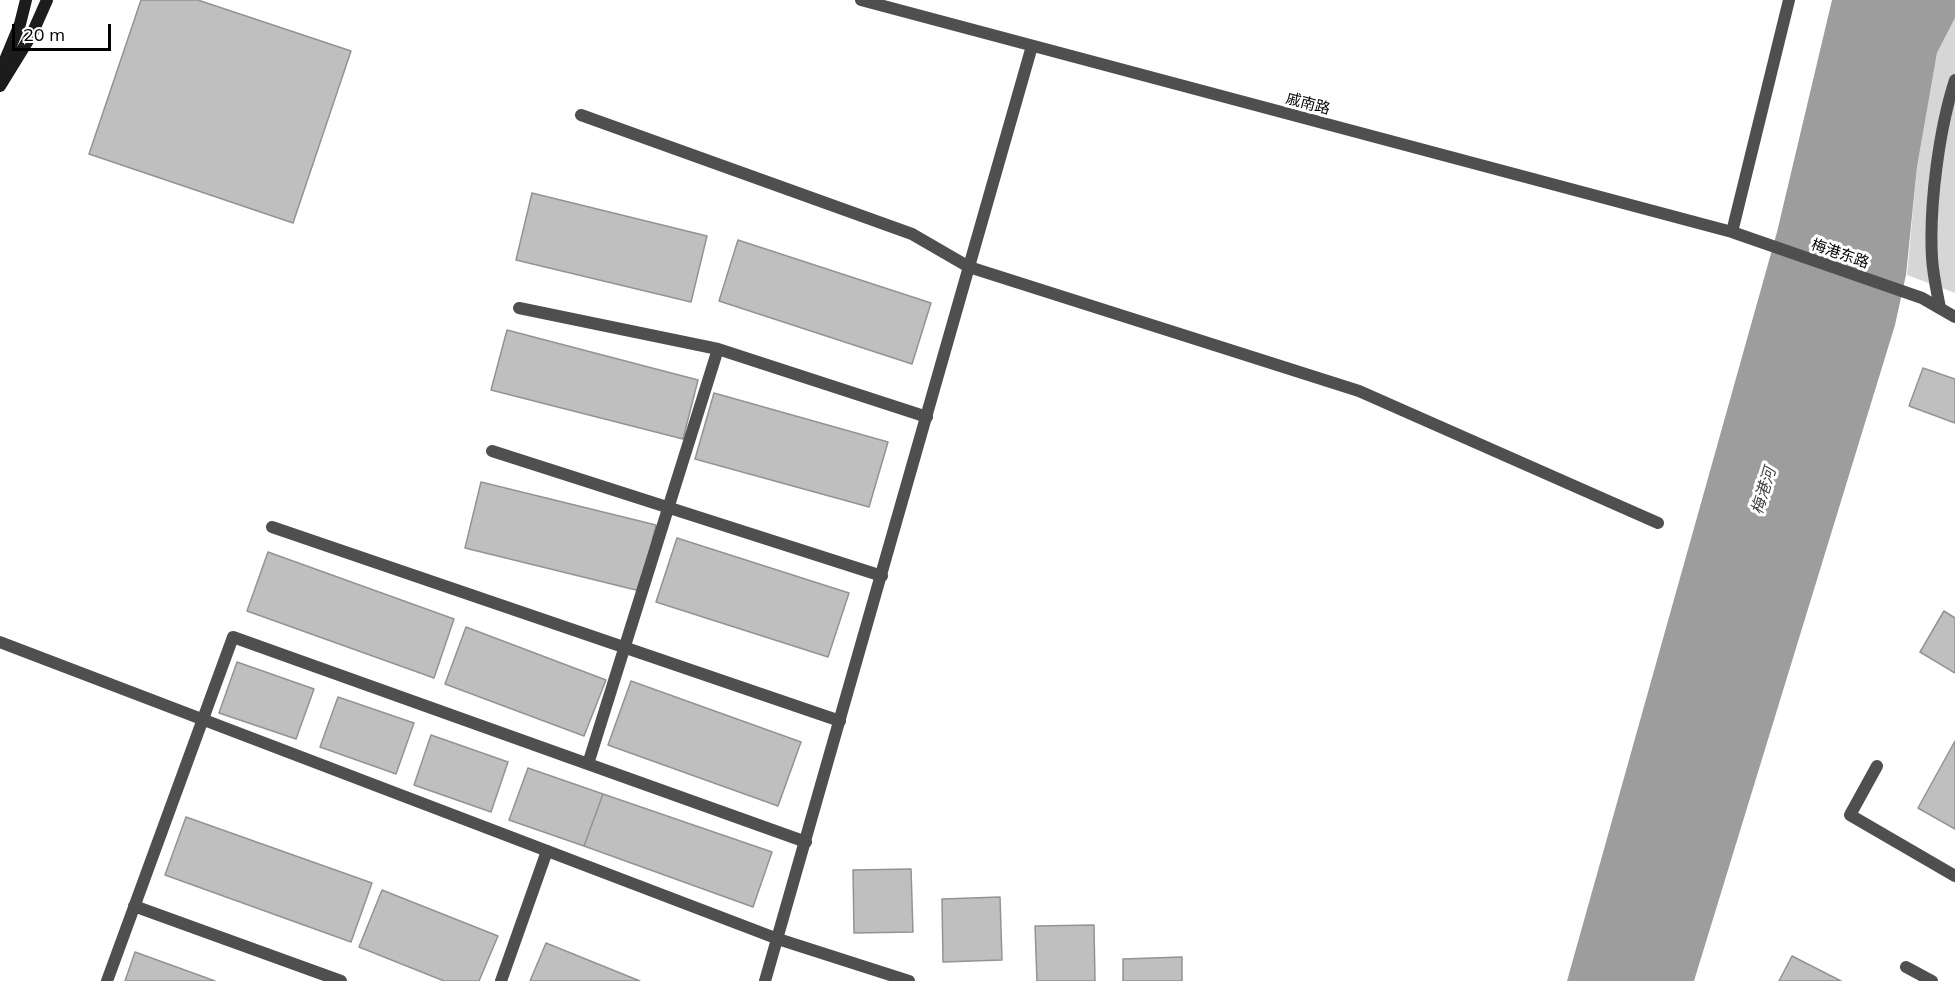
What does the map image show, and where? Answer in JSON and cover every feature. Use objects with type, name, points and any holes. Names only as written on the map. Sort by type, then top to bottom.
[{"type":"main road","points":[[0,72],[20,24],[26,0]]},
{"type":"main road","points":[[0,86],[32,34],[47,0]]},
{"type":"street","name":"戚南路","points":[[861,0],[1748,238]]},
{"type":"street","points":[[1732,232],[1789,0]]},
{"type":"street","points":[[765,981],[1032,46]]},
{"type":"street","points":[[1955,80],[1947,104],[1933,210],[1932,259],[1940,308],[1955,317]]},
{"type":"street","points":[[581,115],[912,234],[969,267],[1359,391],[1658,524]]},
{"type":"street","name":"梅港东路","points":[[1748,238],[1922,298],[1940,308]]},
{"type":"street","points":[[519,308],[718,349],[927,417]]},
{"type":"street","points":[[588,764],[718,349]]},
{"type":"street","points":[[492,452],[882,576]]},
{"type":"street","points":[[272,527],[840,721]]},
{"type":"street","points":[[106,981],[233,637],[806,842]]},
{"type":"street","points":[[0,642],[778,939],[909,981]]},
{"type":"street","points":[[1876,766],[1850,815],[1955,876]]},
{"type":"street","points":[[501,981],[547,851]]},
{"type":"street","points":[[134,906],[341,981]]},
{"type":"street","points":[[1906,967],[1932,981]]},
{"type":"shaded area","points":[[1955,18],[1955,293],[1907,275],[1917,167],[1937,53]]},
{"type":"water","name":"梅港河","points":[[1832,0],[1955,0],[1955,18],[1937,53],[1917,167],[1906,275],[1895,325],[1694,981],[1567,981],[1777,232]]},
{"type":"building","points":[[141,0],[198,0],[351,51],[293,223],[89,154]]},
{"type":"building","points":[[532,193],[707,236],[691,302],[516,260]]},
{"type":"building","points":[[738,240],[931,303],[912,364],[719,301]]},
{"type":"building","points":[[507,330],[698,380],[683,439],[491,390]]},
{"type":"building","points":[[1923,368],[1955,379],[1955,423],[1909,406]]},
{"type":"building","points":[[714,393],[888,442],[869,507],[695,459]]},
{"type":"building","points":[[481,482],[656,525],[640,591],[465,548]]},
{"type":"building","points":[[677,538],[849,593],[828,657],[656,602]]},
{"type":"building","points":[[268,552],[454,619],[434,678],[247,611]]},
{"type":"building","points":[[1944,611],[1955,618],[1955,673],[1920,652]]},
{"type":"building","points":[[466,627],[606,680],[584,736],[445,684]]},
{"type":"building","points":[[237,662],[314,689],[296,739],[219,713]]},
{"type":"building","points":[[631,681],[801,742],[778,806],[608,745]]},
{"type":"building","points":[[338,697],[414,723],[396,774],[320,747]]},
{"type":"building","points":[[431,735],[508,762],[491,812],[414,785]]},
{"type":"building","points":[[1955,741],[1955,829],[1918,808]]},
{"type":"building","points":[[528,768],[603,794],[584,846],[509,820]]},
{"type":"building","points":[[603,794],[772,852],[753,907],[584,846]]},
{"type":"building","points":[[186,817],[372,883],[351,942],[165,875]]},
{"type":"building","points":[[911,869],[913,932],[854,933],[853,870]]},
{"type":"building","points":[[382,890],[498,936],[479,981],[444,981],[359,947]]},
{"type":"building","points":[[1000,897],[1002,960],[943,962],[942,899]]},
{"type":"building","points":[[1094,925],[1095,981],[1037,981],[1035,926]]},
{"type":"building","points":[[546,943],[640,981],[530,981]]},
{"type":"building","points":[[135,952],[215,981],[125,981]]},
{"type":"building","points":[[1792,956],[1841,981],[1779,981]]},
{"type":"building","points":[[1182,957],[1182,981],[1123,981],[1123,959]]}]
